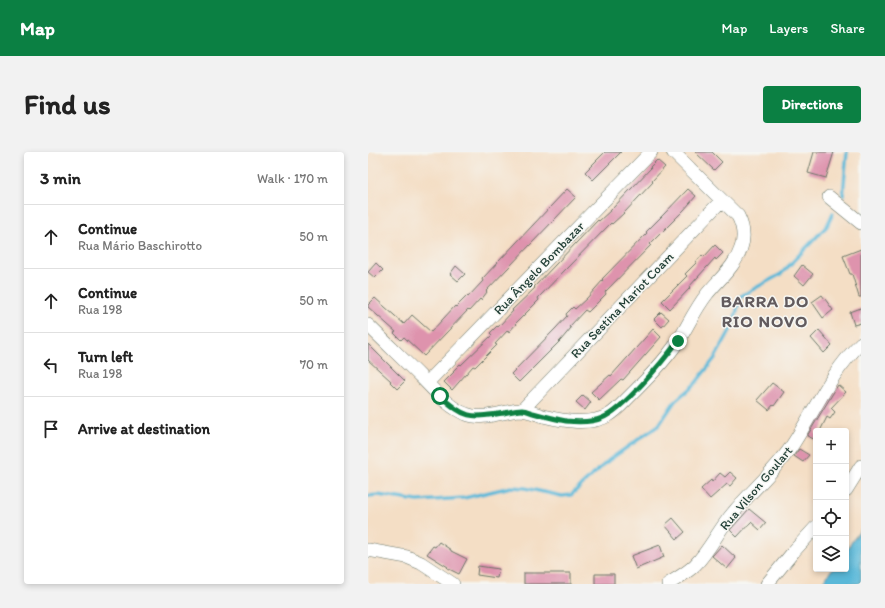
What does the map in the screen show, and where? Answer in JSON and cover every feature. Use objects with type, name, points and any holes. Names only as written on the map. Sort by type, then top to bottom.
[{"type":"street","name":"Rua Ângelo Bombazar","points":[[427,383],[651,152]]},
{"type":"street","points":[[368,325],[456,410],[468,415],[481,416],[522,410],[564,420],[577,421],[600,419],[608,416],[636,390],[672,349],[704,298],[739,255],[744,239],[742,223],[738,216],[673,152]]},
{"type":"street","points":[[829,197],[861,223]]},
{"type":"street","name":"Rua Sestina Mariot Coam","points":[[522,410],[722,200]]},
{"type":"street","name":"Rua Vilson Goulart","points":[[668,584],[695,565],[704,555],[732,513],[785,456],[793,445],[826,387],[861,343]]},
{"type":"street","points":[[849,485],[861,466]]},
{"type":"street","points":[[767,584],[813,530]]},
{"type":"street","points":[[368,550],[407,557],[421,563],[453,584]]},
{"type":"water","points":[[861,529],[861,584],[822,584],[830,572],[849,572],[849,546]]},
{"type":"building","points":[[605,152],[621,152],[593,180],[585,172]]},
{"type":"building","points":[[695,152],[712,152],[722,162],[714,170]]},
{"type":"building","points":[[814,152],[834,152],[826,178],[808,173]]},
{"type":"building","points":[[657,160],[665,167],[652,181],[653,182],[624,213],[612,224],[611,223],[566,269],[538,298],[539,300],[509,332],[508,330],[495,344],[497,345],[475,367],[473,366],[452,390],[444,382],[454,372],[453,371],[492,335],[490,333],[497,326],[498,327],[513,311],[512,310],[535,288],[534,287],[598,220],[599,221],[611,210]]},
{"type":"building","points":[[567,189],[576,197],[486,291],[487,292],[481,300],[480,299],[469,311],[468,310],[424,356],[404,337],[401,340],[394,333],[396,332],[368,307],[368,305],[375,298],[404,324],[412,315],[431,332],[455,306],[456,307],[467,296],[468,297],[483,281],[482,279]]},
{"type":"building","points":[[688,189],[696,196],[684,210],[605,292],[606,294],[588,312],[585,310],[569,327],[571,328],[561,340],[519,382],[511,374],[556,328],[573,307],[575,309],[587,298],[603,280],[602,279]]},
{"type":"building","points":[[715,245],[723,253],[716,260],[715,258],[670,309],[662,301],[687,276],[685,274],[702,255],[704,257]]},
{"type":"building","points":[[861,249],[861,297],[859,297],[852,274],[850,274],[843,256]]},
{"type":"building","points":[[376,263],[383,270],[375,278],[368,272]]},
{"type":"building","points":[[802,265],[813,274],[804,285],[794,276]]},
{"type":"building","points":[[456,266],[465,274],[458,281],[450,274]]},
{"type":"building","points":[[822,295],[833,310],[823,318],[812,302]]},
{"type":"building","points":[[861,308],[861,323],[854,325],[850,312]]},
{"type":"building","points":[[661,312],[669,319],[662,327],[654,319]]},
{"type":"building","points":[[653,329],[661,337],[623,380],[621,379],[599,400],[591,392],[610,375],[611,376]]},
{"type":"building","points":[[819,330],[832,345],[824,353],[811,338]]},
{"type":"building","points":[[368,344],[405,381],[397,389],[390,382],[391,381],[368,360]]},
{"type":"building","points":[[772,383],[784,392],[774,406],[773,405],[769,410],[757,400]]},
{"type":"building","points":[[838,385],[846,392],[831,408],[835,412],[830,419],[827,417],[822,428],[813,428],[813,439],[807,436]]},
{"type":"building","points":[[583,395],[591,402],[585,410],[576,402]]},
{"type":"building","points":[[799,449],[809,455],[803,462],[794,456]]},
{"type":"building","points":[[730,472],[737,478],[730,486],[727,484],[710,499],[701,489],[711,480],[712,482],[720,473],[725,477]]},
{"type":"building","points":[[749,509],[766,523],[760,530],[751,522],[737,537],[730,530]]},
{"type":"building","points":[[673,518],[685,532],[677,539],[665,525]]},
{"type":"building","points":[[439,542],[451,551],[467,559],[459,574],[447,568],[448,567],[427,554],[433,546],[435,547]]},
{"type":"building","points":[[660,545],[664,557],[636,569],[631,556]]},
{"type":"building","points":[[722,545],[736,558],[727,569],[712,556]]},
{"type":"building","points":[[478,566],[499,569],[497,578],[477,575]]},
{"type":"building","points":[[524,573],[571,573],[571,584],[524,584]]},
{"type":"building","points":[[595,574],[614,574],[614,584],[595,584]]},
{"type":"waterway","points":[[843,195],[847,152]]},
{"type":"waterway","points":[[368,496],[378,495],[418,501],[464,498],[511,487],[525,488],[562,496],[571,495],[609,460],[659,425],[675,401],[695,384],[715,358],[732,327],[741,296],[781,274],[827,226],[833,213]]},
{"type":"district","name":"BARRA DO RIO NOVO","points":[[765,311]]},
{"type":"route","points":[[440,396],[456,410],[468,415],[486,416],[522,410],[550,418],[564,420],[590,421],[600,419],[608,416],[616,410],[665,358],[678,341]]}]
